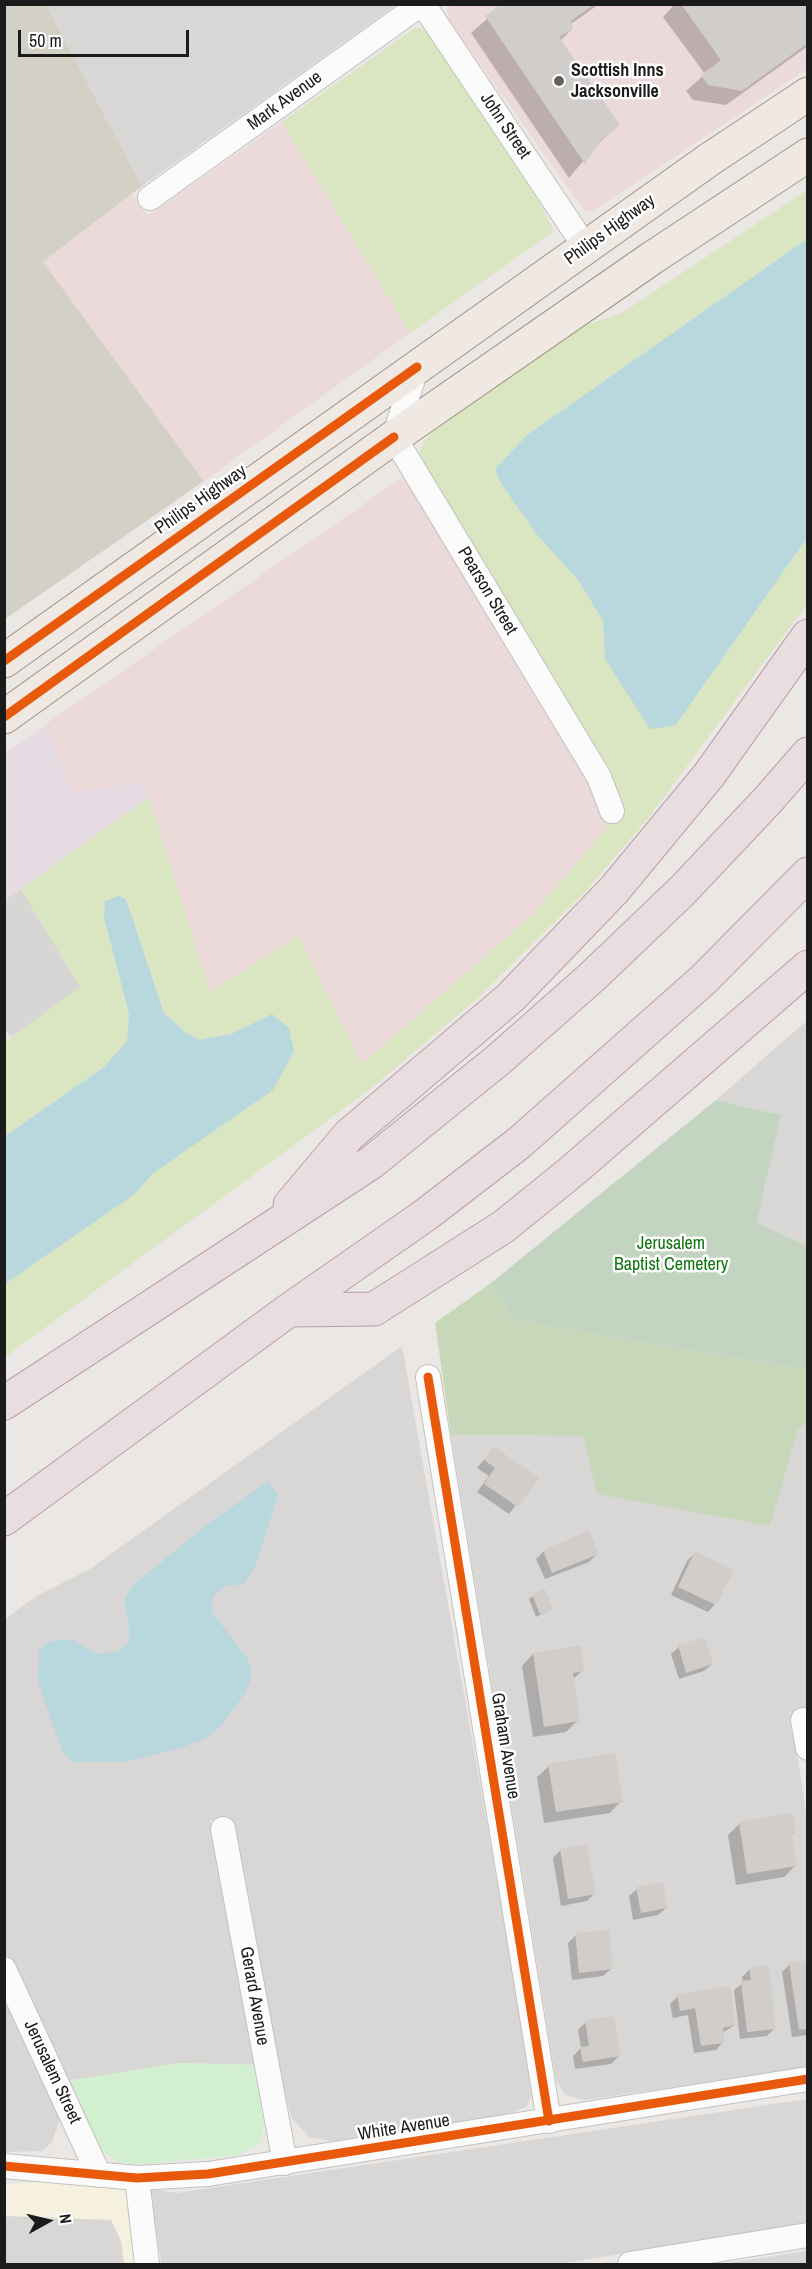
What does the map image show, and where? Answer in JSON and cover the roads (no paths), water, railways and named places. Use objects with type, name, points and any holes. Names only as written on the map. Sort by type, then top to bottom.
[{"type":"highway","points":[[266,1234],[349,1135],[510,998],[614,890],[709,776],[807,636]]},
{"type":"highway","points":[[4,1403],[266,1234],[372,1162],[498,1060],[584,985],[682,891],[768,801],[807,754]]},
{"type":"highway","points":[[4,1519],[289,1310],[424,1216],[519,1143],[703,980],[807,874]]},
{"type":"highway","points":[[289,1310],[374,1309],[503,1227],[580,1165],[807,967]]},
{"type":"main road","name":"Philips Highway","points":[[4,661],[710,159],[807,94]]},
{"type":"main road","points":[[4,717],[394,437],[651,258],[807,155]]},
{"type":"street","name":"Mark Avenue","points":[[150,198],[422,4]]},
{"type":"street","name":"John Street","points":[[422,4],[586,248]]},
{"type":"street","points":[[394,437],[417,367]]},
{"type":"street","name":"Pearson Street","points":[[394,437],[599,777],[612,811]]},
{"type":"street","name":"Graham Avenue","points":[[428,1377],[549,2121]]},
{"type":"street","points":[[803,1720],[807,1748]]},
{"type":"street","name":"Gerard Avenue","points":[[223,1829],[285,2163]]},
{"type":"street","name":"Jerusalem Street","points":[[4,1970],[99,2175]]},
{"type":"street","name":"White Avenue","points":[[4,2166],[136,2178],[208,2174],[807,2079]]},
{"type":"street","points":[[136,2178],[147,2265]]},
{"type":"street","points":[[630,2265],[807,2235]]},
{"type":"water","points":[[807,239],[807,538],[675,726],[650,729],[605,659],[603,621],[578,580],[537,535],[500,482],[495,469],[527,435]]},
{"type":"water","points":[[119,896],[126,899],[164,1013],[185,1032],[199,1040],[231,1034],[272,1014],[289,1028],[294,1051],[273,1090],[152,1174],[135,1194],[5,1284],[5,1136],[104,1067],[127,1041],[129,1014],[104,918],[105,901]]},
{"type":"water","points":[[268,1481],[278,1496],[254,1569],[244,1584],[225,1586],[213,1596],[212,1612],[248,1659],[252,1675],[246,1692],[220,1727],[205,1739],[174,1750],[126,1762],[72,1762],[62,1751],[38,1682],[39,1650],[46,1643],[61,1639],[72,1640],[99,1654],[117,1651],[127,1644],[130,1634],[124,1600],[132,1586],[208,1524]]},
{"type":"place","name":"Scottish Inns Jacksonville","points":[[559,81]]},
{"type":"park label","name":"Jerusalem Baptist Cemetery","points":[[671,1254]]}]
